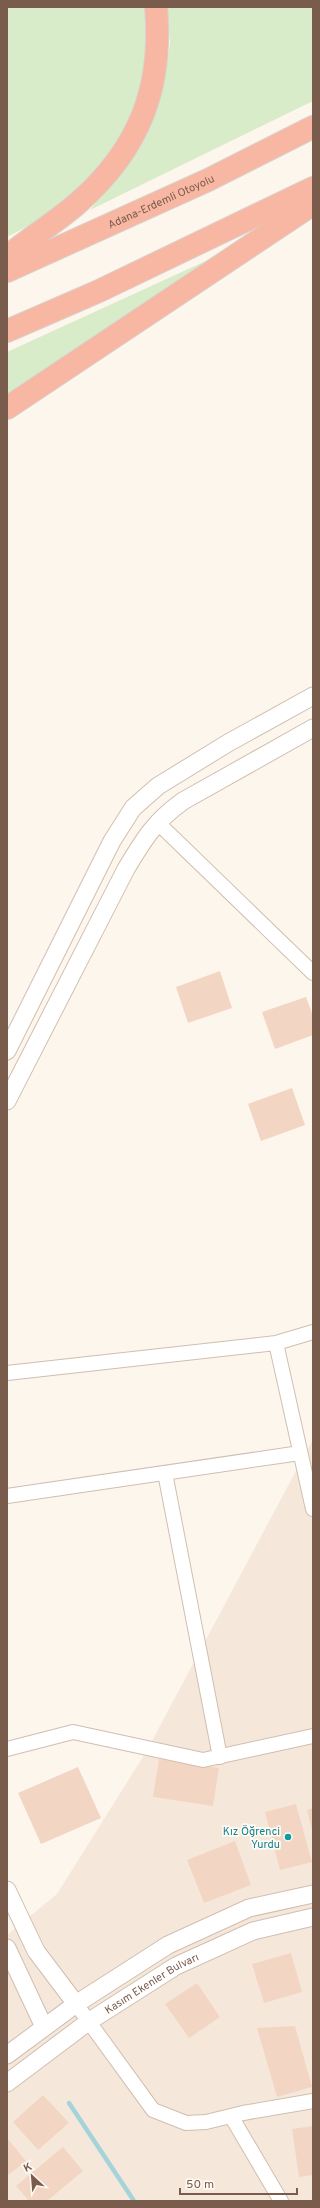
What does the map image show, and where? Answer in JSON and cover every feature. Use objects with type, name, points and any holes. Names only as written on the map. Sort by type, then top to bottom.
[{"type":"highway","points":[[7,257],[29,238],[78,202],[112,170],[140,123],[153,83],[158,32],[156,7]]},
{"type":"highway","name":"Adana-Erdemli Otoyolu","points":[[7,271],[208,180],[313,127]]},
{"type":"highway","points":[[7,331],[99,290],[313,188]]},
{"type":"highway","points":[[7,408],[313,204]]},
{"type":"street","points":[[7,1051],[112,841],[133,808],[164,782],[313,696]]},
{"type":"street","points":[[7,1101],[126,869],[145,837],[157,822],[163,815],[183,801],[313,728]]},
{"type":"street","points":[[157,822],[313,973]]},
{"type":"street","points":[[7,1373],[276,1343],[313,1332]]},
{"type":"street","points":[[276,1343],[313,1509]]},
{"type":"street","points":[[7,1496],[300,1453]]},
{"type":"street","points":[[165,1473],[220,1757]]},
{"type":"street","points":[[7,1749],[72,1732],[203,1760],[313,1736]]},
{"type":"street","points":[[7,1890],[36,1951],[153,2110],[186,2123],[206,2122],[313,2101]]},
{"type":"street","name":"Kasım Ekenler Bulvarı","points":[[7,2055],[76,2004],[168,1945],[249,1908],[313,1894]]},
{"type":"street","name":"Kasım Ekenler Bulvarı","points":[[7,2083],[88,2022],[176,1966],[253,1931],[313,1918]]},
{"type":"street","points":[[7,1948],[44,2027]]},
{"type":"street","points":[[231,2116],[281,2201]]},
{"type":"shaded area","points":[[313,1439],[313,2201],[7,2201],[7,1935],[57,1894],[146,1752]]},
{"type":"green space","points":[[7,7],[145,7],[149,23],[144,71],[130,124],[94,177],[51,214],[7,237]]},
{"type":"green space","points":[[167,7],[313,7],[313,101],[90,210],[127,164],[147,129],[165,76],[170,43]]},
{"type":"green space","points":[[232,249],[7,398],[7,352]]},
{"type":"building","points":[[220,971],[232,1008],[188,1023],[176,987]]},
{"type":"building","points":[[306,997],[313,1016],[313,1035],[275,1049],[262,1012]]},
{"type":"building","points":[[292,1088],[305,1125],[261,1141],[248,1104]]},
{"type":"building","points":[[159,1759],[219,1768],[213,1806],[153,1797]]},
{"type":"building","points":[[78,1767],[101,1818],[41,1844],[18,1793]]},
{"type":"building","name":"Kız Öğrenci Yurdu","points":[[296,1804],[312,1862],[280,1870],[265,1812]]},
{"type":"building","points":[[313,1808],[313,1830],[312,1830],[307,1810]]},
{"type":"building","points":[[235,1841],[251,1885],[204,1903],[187,1860]]},
{"type":"building","points":[[291,1953],[302,1992],[264,2003],[252,1964]]},
{"type":"building","points":[[197,1983],[220,2017],[189,2038],[165,2004]]},
{"type":"building","points":[[295,2026],[312,2087],[277,2097],[257,2028]]},
{"type":"building","points":[[43,2095],[69,2123],[38,2150],[13,2122]]},
{"type":"building","points":[[313,2126],[313,2175],[299,2177],[292,2129]]},
{"type":"building","points":[[7,2138],[26,2161],[7,2176]]},
{"type":"building","points":[[63,2147],[83,2171],[47,2201],[29,2201],[16,2186]]},
{"type":"waterway","points":[[69,2103],[134,2201]]},
{"type":"place","name":"Kız Öğrenci Yurdu","points":[[288,1837]]}]
